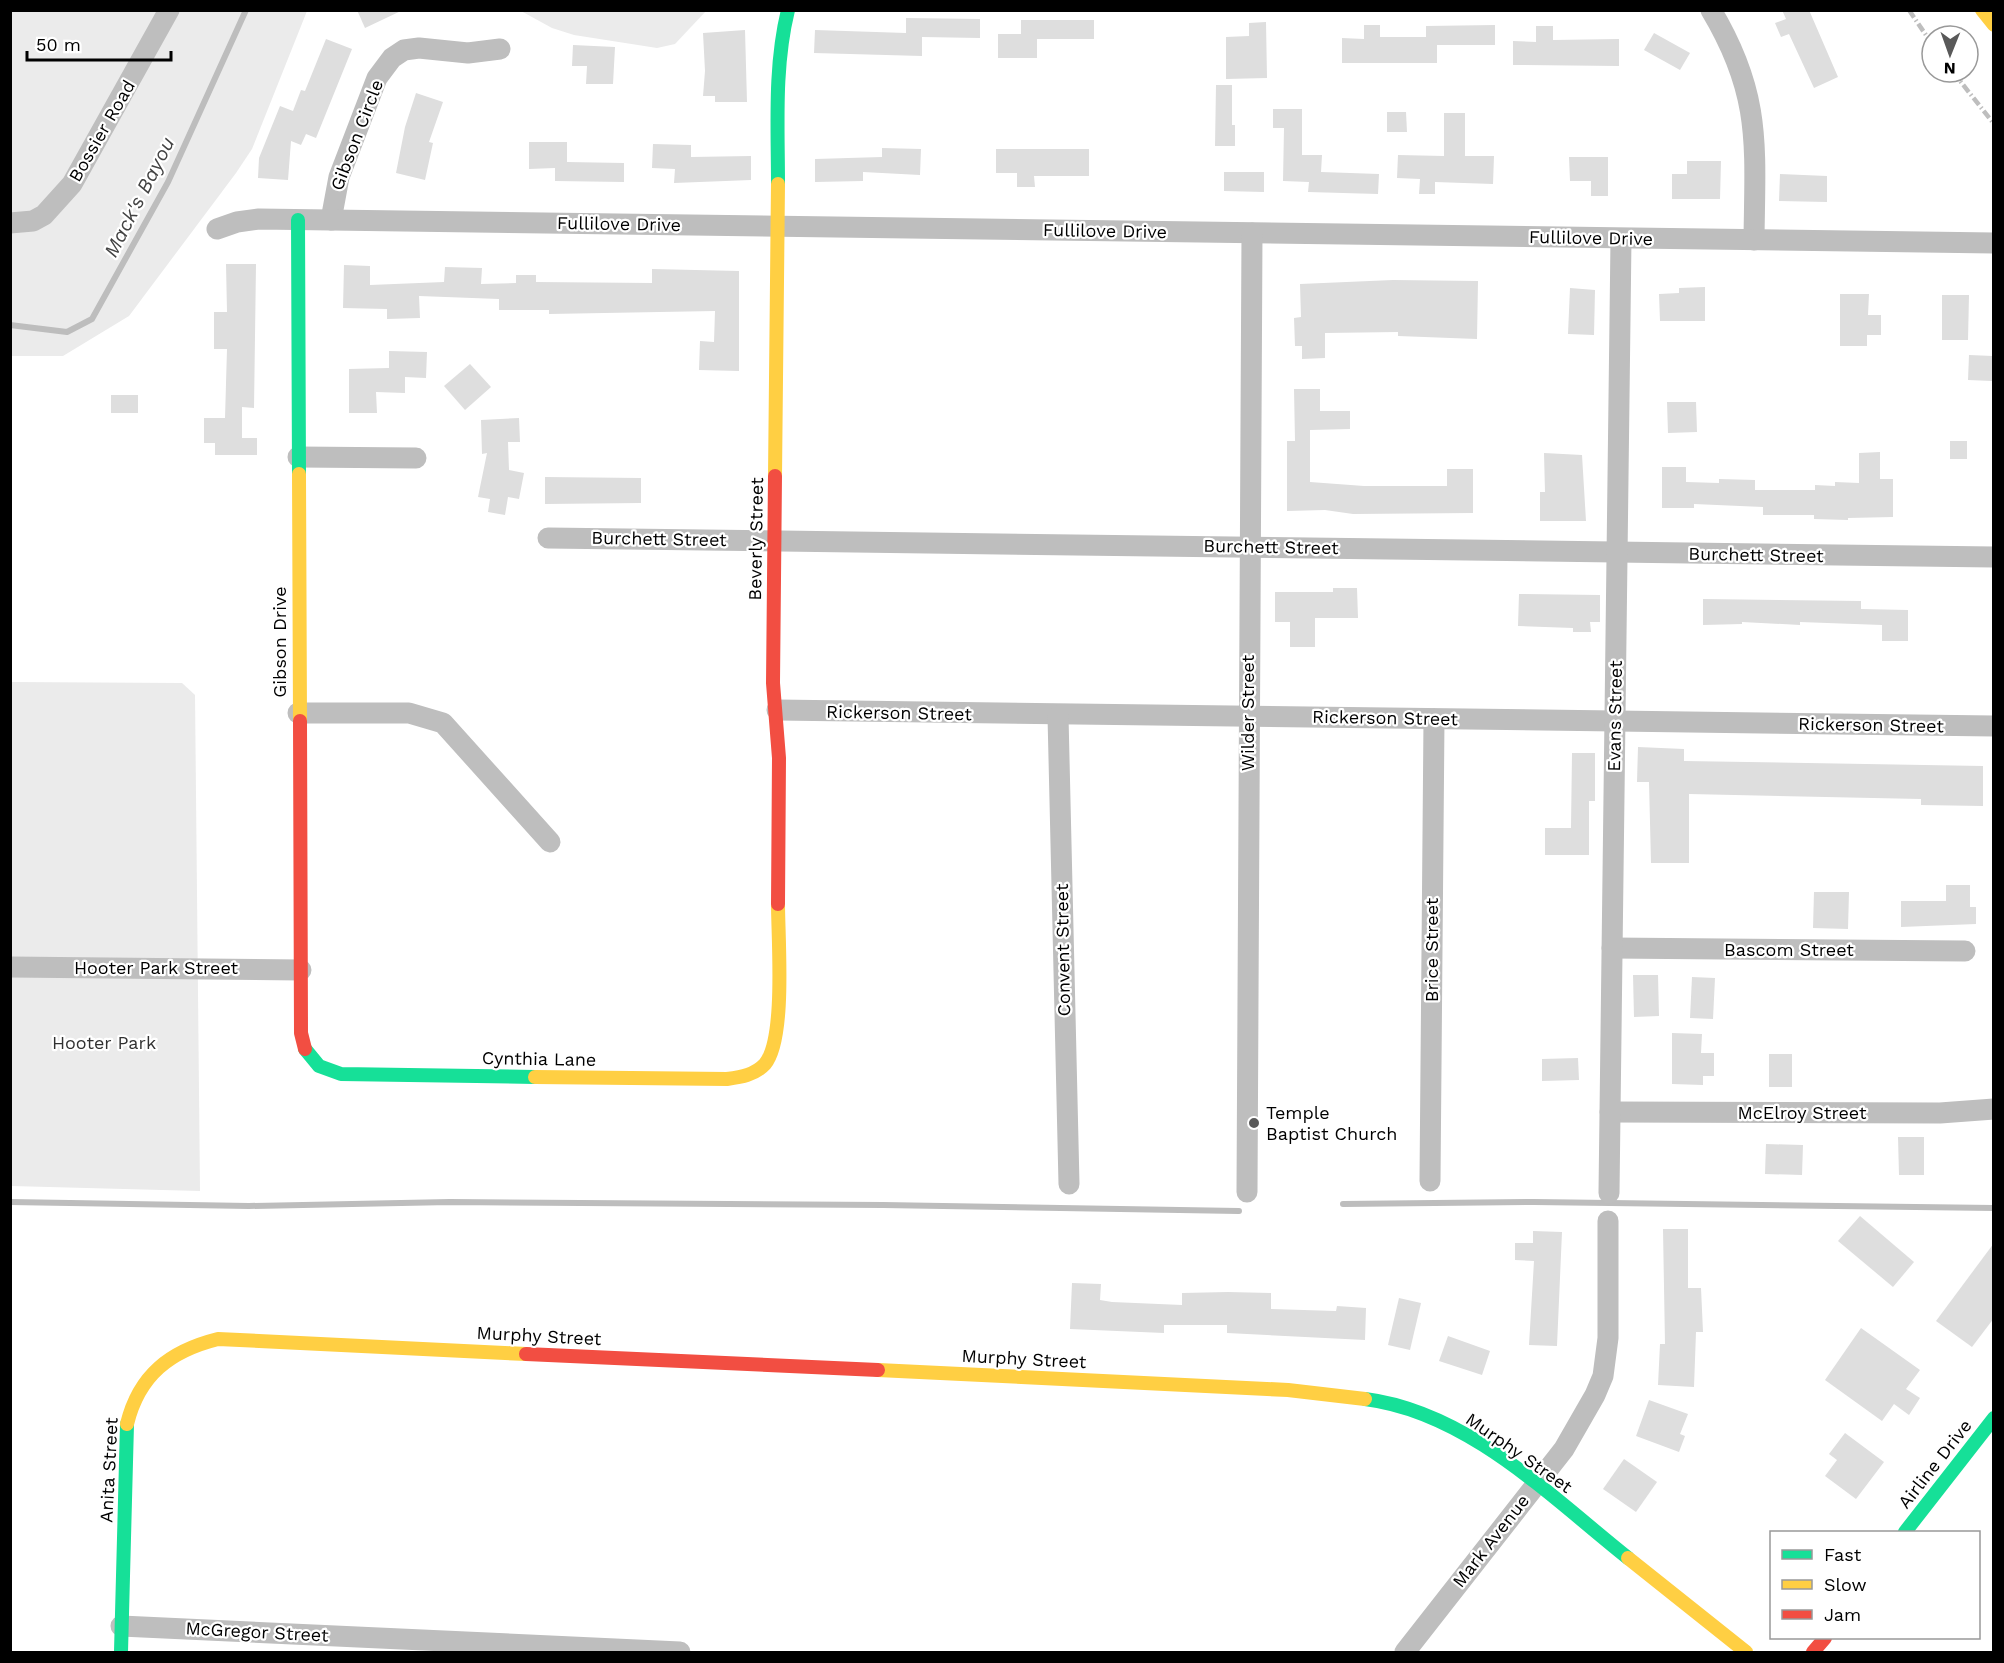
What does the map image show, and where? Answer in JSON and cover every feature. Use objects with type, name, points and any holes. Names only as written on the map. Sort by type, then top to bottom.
[{"type":"street","name":"Bossier Road","points":[[10,224],[33,221],[44,215],[67,190],[169,10]]},
{"type":"street","name":"Beverly Street","points":[[765,1066],[774,1048],[778,1019],[779,758],[777,710],[773,683],[774,541],[780,53],[788,10]]},
{"type":"street","points":[[1711,10],[1738,60],[1749,98],[1755,143],[1754,240]]},
{"type":"street","points":[[1982,10],[1994,25]]},
{"type":"street","name":"Gibson Circle","points":[[331,220],[339,177],[377,78],[392,58],[404,50],[418,48],[468,53],[500,50]]},
{"type":"street","name":"Fullilove Drive","points":[[218,229],[246,220],[331,220],[1994,243]]},
{"type":"street","name":"Gibson Drive","points":[[298,220],[300,969],[302,1043],[311,1061]]},
{"type":"street","name":"Wilder Street","points":[[1247,1192],[1252,233]]},
{"type":"street","name":"Evans Street","points":[[1609,1194],[1621,239]]},
{"type":"street","points":[[298,457],[416,458]]},
{"type":"street","name":"Burchett Street","points":[[548,538],[1994,557]]},
{"type":"street","name":"Rickerson Street","points":[[777,710],[1058,716],[1248,716],[1994,726]]},
{"type":"street","points":[[298,712],[409,713],[443,723],[550,842]]},
{"type":"street","name":"Convent Street","points":[[1058,716],[1068,1184]]},
{"type":"street","name":"Brice Street","points":[[1430,1181],[1434,718]]},
{"type":"street","name":"Bascom Street","points":[[1612,948],[1965,951]]},
{"type":"street","name":"Hooter Park Street","points":[[10,967],[300,969]]},
{"type":"street","name":"Cynthia Lane","points":[[311,1061],[330,1072],[341,1074],[727,1079],[745,1077],[765,1066]]},
{"type":"street","name":"McElroy Street","points":[[1610,1112],[1940,1113],[1994,1109]]},
{"type":"street","name":"Mark Avenue","points":[[1405,1653],[1576,1432],[1603,1376],[1608,1338],[1608,1221]]},
{"type":"street","name":"Murphy Street","points":[[219,1339],[1066,1379],[1335,1395],[1378,1401],[1415,1410],[1486,1447],[1746,1653]]},
{"type":"street","name":"Anita Street","points":[[121,1653],[125,1433],[128,1414],[140,1387],[151,1371],[184,1349],[219,1339]]},
{"type":"street","name":"Airline Drive","points":[[1907,1531],[1994,1418]]},
{"type":"street","name":"McGregor Street","points":[[121,1626],[680,1653]]},
{"type":"street","points":[[1813,1653],[1824,1639]]},
{"type":"green space","points":[[11,11],[307,11],[252,149],[236,173],[129,316],[63,356],[11,356]]},
{"type":"green space","points":[[521,11],[706,11],[675,44],[657,48],[574,35],[552,28]]},
{"type":"green space","name":"Hooter Park","points":[[11,682],[182,683],[195,695],[200,1191],[11,1186]]},
{"type":"building","points":[[357,10],[403,10],[365,28]]},
{"type":"building","points":[[1782,10],[1809,10],[1838,77],[1814,88],[1789,34],[1781,37],[1775,23],[1786,19]]},
{"type":"building","points":[[906,18],[980,19],[980,38],[922,37],[922,56],[814,53],[815,30],[906,33]]},
{"type":"building","points":[[1021,20],[1094,20],[1094,39],[1037,39],[1037,58],[998,58],[998,34],[1021,34]]},
{"type":"building","points":[[1266,22],[1267,78],[1226,79],[1226,37],[1249,36],[1249,23]]},
{"type":"building","points":[[1364,25],[1380,25],[1380,37],[1426,37],[1426,26],[1495,25],[1495,45],[1437,45],[1437,63],[1342,63],[1342,38],[1364,39]]},
{"type":"building","points":[[1536,26],[1553,26],[1553,40],[1619,39],[1619,66],[1513,65],[1513,41],[1536,42]]},
{"type":"building","points":[[745,30],[747,102],[715,102],[715,96],[703,96],[705,71],[703,33]]},
{"type":"building","points":[[1654,33],[1690,53],[1680,70],[1644,50]]},
{"type":"building","points":[[326,39],[352,49],[316,138],[306,134],[301,145],[291,141],[288,180],[258,178],[259,158],[280,106],[293,111],[301,90],[305,91]]},
{"type":"building","points":[[573,45],[615,47],[613,84],[586,84],[587,66],[572,66]]},
{"type":"building","points":[[1216,85],[1232,85],[1232,125],[1235,125],[1235,146],[1215,146]]},
{"type":"building","points":[[416,93],[443,102],[429,142],[433,143],[425,180],[396,173],[405,127]]},
{"type":"building","points":[[1273,109],[1302,109],[1302,155],[1322,155],[1321,172],[1379,174],[1378,194],[1308,192],[1309,182],[1283,181],[1284,128],[1273,128]]},
{"type":"building","points":[[1387,112],[1406,112],[1407,132],[1387,132]]},
{"type":"building","points":[[1444,113],[1465,113],[1465,156],[1494,156],[1493,184],[1435,182],[1435,194],[1419,194],[1420,179],[1397,178],[1398,155],[1444,156]]},
{"type":"building","points":[[529,142],[567,142],[567,162],[624,163],[624,182],[555,181],[555,168],[529,169]]},
{"type":"building","points":[[653,144],[691,145],[691,157],[751,156],[751,180],[674,183],[675,169],[652,168]]},
{"type":"building","points":[[882,148],[921,149],[920,175],[863,172],[863,181],[815,182],[815,159],[882,157]]},
{"type":"building","points":[[996,149],[1089,149],[1089,176],[1034,176],[1035,187],[1017,187],[1017,173],[996,173]]},
{"type":"building","points":[[1569,157],[1608,157],[1608,196],[1591,196],[1591,181],[1570,181]]},
{"type":"building","points":[[1687,161],[1721,161],[1720,199],[1672,199],[1672,174],[1687,174]]},
{"type":"building","points":[[1224,172],[1264,172],[1264,192],[1224,191]]},
{"type":"building","points":[[1780,174],[1827,176],[1827,202],[1779,201]]},
{"type":"building","points":[[226,264],[256,264],[254,408],[242,407],[242,438],[257,438],[257,455],[215,455],[215,443],[204,443],[204,418],[225,418],[227,349],[214,349],[214,312],[227,312]]},
{"type":"building","points":[[344,265],[370,266],[370,285],[444,282],[445,267],[482,268],[481,284],[516,283],[516,275],[536,275],[536,282],[652,283],[652,269],[739,271],[739,371],[699,370],[700,341],[714,342],[715,311],[549,314],[549,310],[499,310],[499,299],[419,296],[420,318],[387,319],[387,309],[343,308]]},
{"type":"building","points":[[1393,280],[1478,281],[1477,339],[1398,336],[1398,332],[1325,333],[1325,358],[1302,359],[1302,346],[1295,346],[1294,318],[1301,317],[1300,284]]},
{"type":"building","points":[[1705,287],[1705,321],[1660,321],[1659,294],[1679,293],[1679,288]]},
{"type":"building","points":[[1570,288],[1595,290],[1594,335],[1568,334]]},
{"type":"building","points":[[1840,294],[1869,294],[1868,315],[1881,315],[1881,335],[1867,335],[1867,346],[1840,346]]},
{"type":"building","points":[[1942,295],[1969,295],[1968,340],[1942,340]]},
{"type":"building","points":[[389,351],[427,352],[426,378],[405,377],[405,393],[376,392],[377,413],[349,413],[349,369],[389,368]]},
{"type":"building","points":[[1969,355],[1993,356],[1992,381],[1968,380]]},
{"type":"building","points":[[470,364],[491,387],[465,410],[444,386]]},
{"type":"building","points":[[1294,389],[1320,389],[1320,411],[1350,411],[1350,429],[1310,430],[1310,482],[1364,486],[1447,486],[1447,469],[1473,469],[1473,513],[1353,514],[1325,510],[1287,511],[1287,441],[1295,441]]},
{"type":"building","points":[[111,395],[138,395],[138,413],[111,413]]},
{"type":"building","points":[[1667,402],[1696,402],[1697,432],[1668,433]]},
{"type":"building","points":[[519,418],[520,442],[508,442],[509,470],[524,473],[519,499],[508,497],[505,515],[488,512],[490,499],[478,497],[487,453],[482,454],[481,420]]},
{"type":"building","points":[[1950,441],[1967,441],[1967,459],[1950,459]]},
{"type":"building","points":[[1880,452],[1880,479],[1893,479],[1893,517],[1848,518],[1848,520],[1814,519],[1814,515],[1763,515],[1763,507],[1694,504],[1694,508],[1662,508],[1662,467],[1686,467],[1686,482],[1719,483],[1719,479],[1755,480],[1755,490],[1815,490],[1815,485],[1835,486],[1835,482],[1859,483],[1859,453]]},
{"type":"building","points":[[1544,453],[1582,455],[1586,521],[1540,521],[1540,492],[1545,492]]},
{"type":"building","points":[[545,477],[641,478],[641,503],[545,504]]},
{"type":"building","points":[[1333,588],[1357,588],[1358,618],[1315,618],[1315,647],[1290,647],[1290,622],[1275,622],[1275,592],[1333,592]]},
{"type":"building","points":[[1519,594],[1600,595],[1600,622],[1590,622],[1591,632],[1573,632],[1573,628],[1518,626]]},
{"type":"building","points":[[1703,599],[1861,601],[1861,609],[1908,610],[1908,641],[1882,641],[1882,625],[1742,622],[1742,624],[1703,625]]},
{"type":"building","points":[[1638,747],[1684,749],[1684,761],[1983,766],[1983,806],[1921,805],[1921,799],[1689,794],[1689,863],[1651,863],[1649,782],[1637,782]]},
{"type":"building","points":[[1572,753],[1595,753],[1595,801],[1589,801],[1589,855],[1545,855],[1545,828],[1571,828]]},
{"type":"building","points":[[1946,885],[1970,885],[1970,907],[1976,907],[1976,924],[1901,927],[1901,901],[1946,901]]},
{"type":"building","points":[[1814,892],[1849,892],[1848,929],[1813,928]]},
{"type":"building","points":[[1633,975],[1658,975],[1659,1016],[1634,1017]]},
{"type":"building","points":[[1692,977],[1715,978],[1713,1019],[1690,1018]]},
{"type":"building","points":[[1672,1033],[1702,1034],[1701,1053],[1714,1053],[1714,1076],[1703,1076],[1703,1085],[1672,1084]]},
{"type":"building","points":[[1769,1054],[1792,1054],[1792,1087],[1769,1087]]},
{"type":"building","points":[[1578,1058],[1579,1080],[1542,1081],[1542,1059]]},
{"type":"building","points":[[1898,1137],[1924,1137],[1924,1175],[1899,1175]]},
{"type":"building","points":[[1766,1144],[1803,1145],[1802,1175],[1765,1174]]},
{"type":"building","points":[[1860,1216],[1914,1262],[1893,1287],[1838,1241]]},
{"type":"building","points":[[1663,1229],[1688,1229],[1688,1288],[1701,1288],[1703,1332],[1696,1332],[1694,1387],[1658,1385],[1660,1344],[1665,1344]]},
{"type":"building","points":[[1533,1231],[1562,1232],[1557,1346],[1529,1345],[1534,1261],[1515,1260],[1515,1243],[1533,1243]]},
{"type":"building","points":[[1994,1243],[1994,1318],[1972,1347],[1936,1321]]},
{"type":"building","points":[[1072,1283],[1101,1284],[1100,1300],[1112,1302],[1182,1305],[1182,1293],[1271,1293],[1271,1309],[1336,1311],[1337,1306],[1366,1308],[1365,1340],[1227,1333],[1227,1325],[1164,1325],[1164,1333],[1070,1329]]},
{"type":"building","points":[[1399,1298],[1421,1303],[1410,1350],[1388,1345]]},
{"type":"building","points":[[1861,1328],[1920,1370],[1906,1389],[1920,1398],[1909,1415],[1894,1404],[1882,1421],[1825,1380]]},
{"type":"building","points":[[1448,1336],[1490,1351],[1482,1375],[1439,1361]]},
{"type":"building","points":[[1649,1400],[1688,1414],[1680,1434],[1685,1436],[1679,1452],[1636,1436]]},
{"type":"building","points":[[1845,1433],[1884,1462],[1856,1499],[1825,1476],[1837,1460],[1829,1454]]},
{"type":"building","points":[[1624,1459],[1657,1482],[1636,1512],[1603,1489]]},
{"type":"waterway","name":"Mack's Bayou","points":[[10,325],[67,332],[92,319],[168,182],[246,10]]},
{"type":"waterway","points":[[10,1202],[249,1206],[450,1202],[883,1205],[1239,1211]]},
{"type":"waterway","points":[[1343,1204],[1534,1202],[1994,1208]]},
{"type":"railway","points":[[1909,10],[1920,26]]},
{"type":"railway","points":[[1962,84],[1994,124]]},
{"type":"traffic: fast","points":[[778,184],[779,75],[788,10]]},
{"type":"traffic: fast","points":[[298,220],[299,474]]},
{"type":"traffic: fast","points":[[305,1049],[319,1066],[341,1074],[535,1077]]},
{"type":"traffic: fast","points":[[1365,1399],[1403,1407],[1439,1421],[1473,1439],[1538,1484],[1628,1558]]},
{"type":"traffic: fast","points":[[1906,1531],[1994,1418]]},
{"type":"traffic: fast","points":[[121,1652],[127,1424]]},
{"type":"traffic: slow","points":[[1982,10],[1994,25]]},
{"type":"traffic: slow","points":[[775,476],[778,184]]},
{"type":"traffic: slow","points":[[299,474],[300,721]]},
{"type":"traffic: slow","points":[[535,1077],[727,1079],[757,1071],[765,1064],[772,1051],[776,1033],[779,988],[778,904]]},
{"type":"traffic: slow","points":[[127,1424],[140,1392],[159,1368],[185,1350],[218,1339],[526,1354]]},
{"type":"traffic: slow","points":[[878,1370],[1288,1390],[1365,1399]]},
{"type":"traffic: slow","points":[[1628,1558],[1746,1652]]},
{"type":"traffic: jam","points":[[775,476],[773,683],[779,758],[778,904]]},
{"type":"traffic: jam","points":[[300,721],[301,1033],[305,1049]]},
{"type":"traffic: jam","points":[[526,1354],[878,1370]]},
{"type":"traffic: jam","points":[[1813,1652],[1824,1639]]},
{"type":"place","name":"Temple Baptist Church","points":[[1254,1123]]}]
